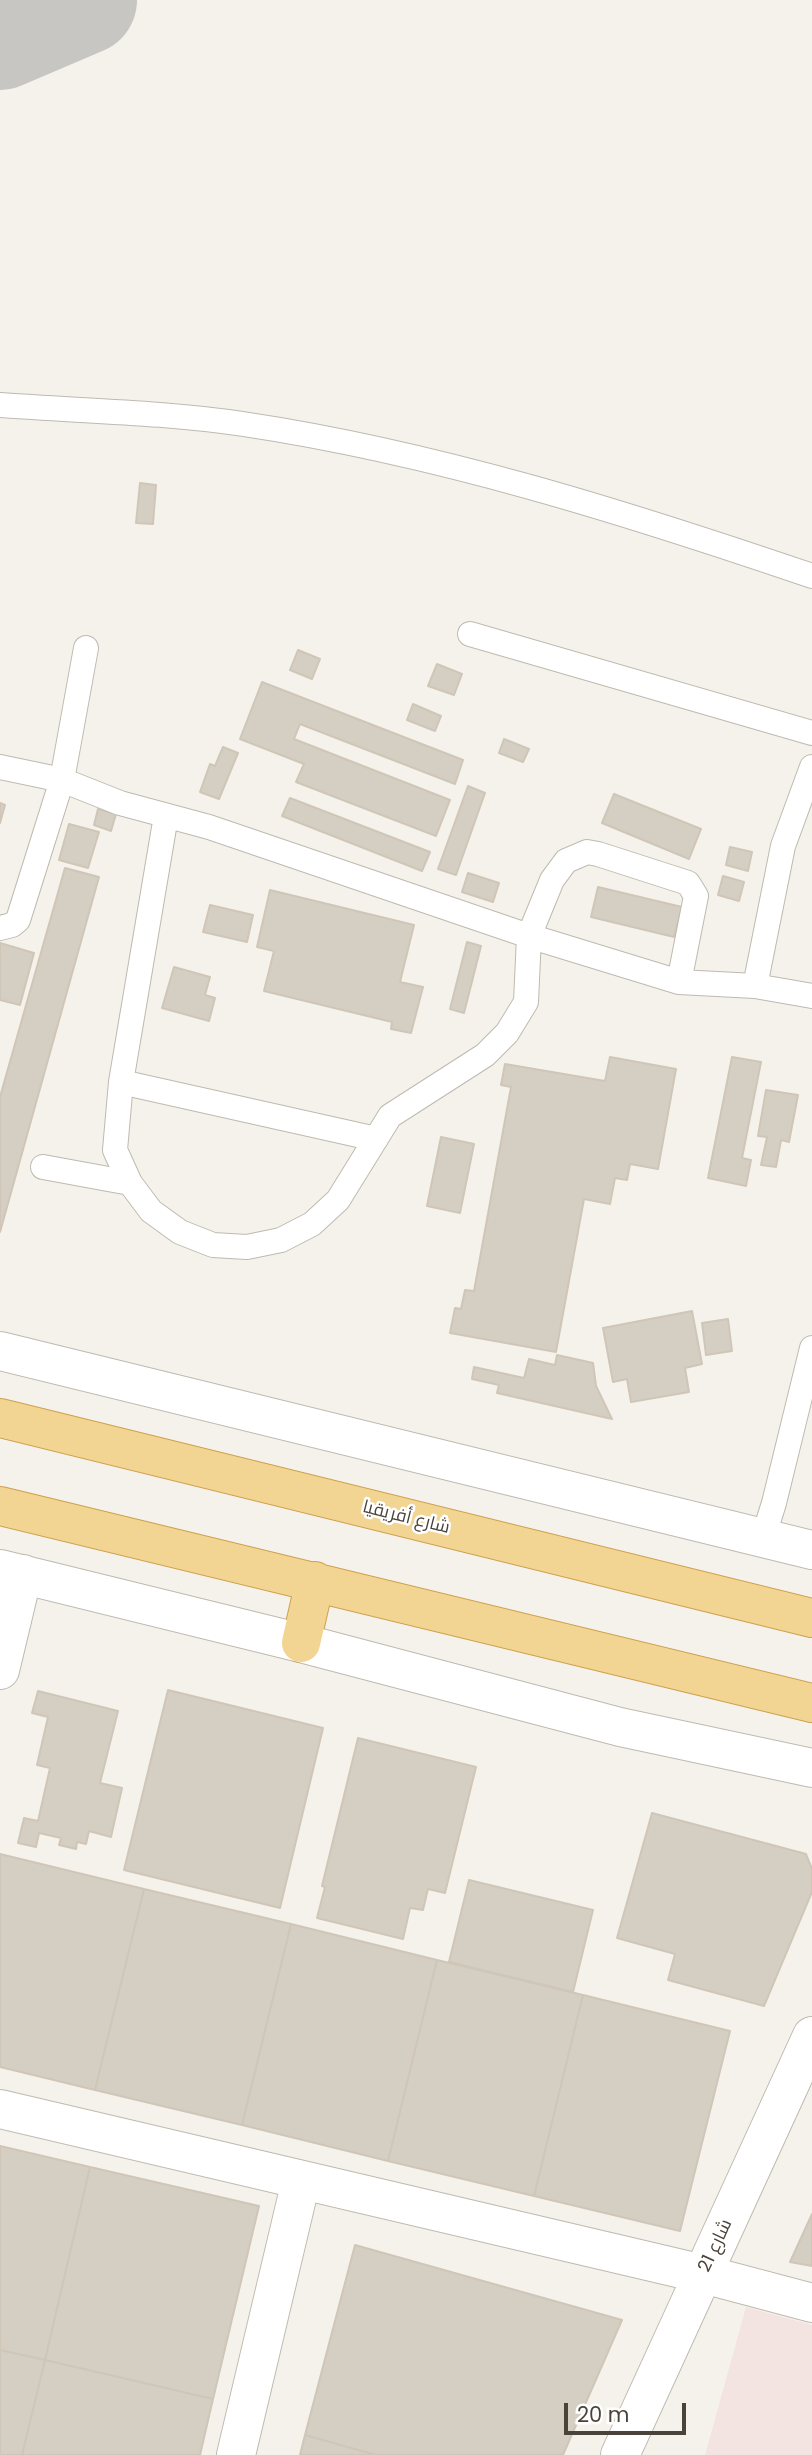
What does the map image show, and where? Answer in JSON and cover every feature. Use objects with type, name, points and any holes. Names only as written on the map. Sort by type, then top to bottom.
[{"type":"highway","name":"شارع أفريقيا","points":[[0,1418],[812,1618]]},
{"type":"highway","points":[[0,1506],[812,1703]]},
{"type":"highway","points":[[301,1643],[316,1581]]},
{"type":"street","points":[[0,1351],[812,1549]]},
{"type":"street","points":[[0,1670],[11,1572],[301,1643],[620,1727],[812,1768]]},
{"type":"street","name":"شارع 21","points":[[620,2455],[812,2036]]},
{"type":"street","points":[[0,2109],[703,2274],[812,2303]]},
{"type":"street","points":[[236,2455],[301,2181]]},
{"type":"lane","points":[[0,405],[126,411],[241,423],[334,439],[540,490],[812,576]]},
{"type":"lane","points":[[470,634],[812,733]]},
{"type":"lane","points":[[0,928],[12,925],[18,920],[62,780],[86,648]]},
{"type":"lane","points":[[0,767],[62,780],[120,803],[679,982],[755,986],[812,996]]},
{"type":"lane","points":[[755,986],[783,846],[812,767]]},
{"type":"lane","points":[[166,816],[121,1082],[114,1150],[130,1183],[151,1211],[180,1232],[213,1245],[247,1247],[281,1240],[312,1224],[338,1200],[390,1116],[485,1055],[507,1033],[526,1002],[529,936],[552,880],[566,861],[587,852],[688,883],[696,896],[679,982]]},
{"type":"lane","points":[[121,1082],[376,1139]]},
{"type":"lane","points":[[43,1167],[130,1183]]},
{"type":"lane","points":[[763,1538],[812,1348]]},
{"type":"shaded area","points":[[746,2307],[812,2325],[812,2455],[705,2455]]},
{"type":"building","points":[[140,483],[156,485],[153,524],[136,523]]},
{"type":"building","points":[[298,650],[320,659],[312,679],[290,670]]},
{"type":"building","points":[[437,664],[462,674],[454,695],[428,686]]},
{"type":"building","points":[[262,682],[463,760],[455,784],[300,724],[294,739],[450,800],[436,836],[296,782],[304,764],[240,739]]},
{"type":"building","points":[[413,704],[441,716],[435,731],[407,720]]},
{"type":"building","points":[[504,739],[529,749],[523,762],[499,753]]},
{"type":"building","points":[[223,747],[238,753],[219,799],[200,792],[210,764],[215,766]]},
{"type":"building","points":[[468,786],[485,793],[456,875],[438,869]]},
{"type":"building","points":[[614,794],[701,829],[689,859],[602,823]]},
{"type":"building","points":[[290,798],[430,852],[422,871],[282,816]]},
{"type":"building","points":[[0,803],[5,805],[0,823]]},
{"type":"building","points":[[98,809],[116,814],[111,831],[94,825]]},
{"type":"building","points":[[69,824],[99,832],[88,868],[59,860]]},
{"type":"building","points":[[730,847],[752,852],[748,871],[726,865]]},
{"type":"building","points":[[65,868],[99,877],[0,1232],[0,1097]]},
{"type":"building","points":[[468,873],[499,883],[493,902],[462,892]]},
{"type":"building","points":[[723,876],[744,882],[739,901],[718,895]]},
{"type":"building","points":[[598,887],[682,907],[674,937],[591,917]]},
{"type":"building","points":[[270,890],[414,925],[400,982],[423,987],[411,1033],[391,1029],[392,1022],[264,991],[274,951],[257,947]]},
{"type":"building","points":[[210,905],[253,915],[247,942],[203,932]]},
{"type":"building","points":[[467,942],[481,946],[464,1013],[450,1009]]},
{"type":"building","points":[[0,943],[34,953],[20,1005],[0,1000]]},
{"type":"building","points":[[174,967],[210,977],[205,995],[215,998],[209,1021],[162,1008]]},
{"type":"building","points":[[610,1057],[676,1069],[658,1169],[630,1164],[627,1180],[615,1178],[610,1204],[584,1199],[556,1352],[450,1333],[455,1308],[461,1309],[465,1290],[474,1291],[511,1087],[501,1085],[505,1064],[605,1081]]},
{"type":"building","points":[[732,1057],[761,1062],[742,1158],[751,1160],[746,1186],[708,1178]]},
{"type":"building","points":[[766,1090],[798,1095],[789,1142],[781,1140],[776,1167],[761,1165],[767,1137],[758,1136]]},
{"type":"building","points":[[441,1137],[474,1144],[460,1213],[427,1206]]},
{"type":"building","points":[[692,1311],[702,1364],[685,1368],[689,1392],[631,1402],[627,1379],[613,1382],[603,1328]]},
{"type":"building","points":[[728,1319],[732,1351],[706,1355],[702,1323]]},
{"type":"building","points":[[557,1355],[593,1363],[596,1386],[612,1419],[497,1393],[499,1385],[472,1379],[474,1367],[524,1378],[529,1359],[555,1365]]},
{"type":"building","points":[[168,1690],[323,1728],[280,1908],[124,1870]]},
{"type":"building","points":[[38,1691],[118,1711],[100,1783],[122,1788],[111,1837],[89,1831],[86,1844],[77,1842],[76,1849],[59,1845],[61,1838],[39,1833],[36,1847],[18,1843],[24,1818],[38,1821],[50,1768],[37,1765],[48,1717],[32,1713]]},
{"type":"building","points":[[358,1738],[476,1767],[445,1893],[428,1889],[423,1910],[410,1908],[403,1939],[317,1918],[325,1887],[322,1886]]},
{"type":"building","points":[[652,1813],[806,1854],[812,1869],[812,1892],[764,2006],[668,1980],[675,1954],[617,1938]]},
{"type":"building","points":[[0,1854],[144,1889],[95,2090],[0,2067]]},
{"type":"building","points":[[469,1880],[593,1910],[573,1992],[449,1962]]},
{"type":"building","points":[[144,1889],[291,1924],[242,2125],[95,2090]]},
{"type":"building","points":[[291,1924],[437,1960],[388,2161],[242,2125]]},
{"type":"building","points":[[437,1960],[583,1995],[534,2196],[388,2161]]},
{"type":"building","points":[[583,1995],[730,2031],[680,2231],[534,2196]]},
{"type":"building","points":[[0,2146],[90,2167],[45,2360],[0,2350]]},
{"type":"building","points":[[90,2167],[259,2206],[213,2399],[45,2360]]},
{"type":"building","points":[[812,2214],[812,2266],[790,2262]]},
{"type":"building","points":[[355,2245],[622,2320],[563,2455],[376,2455],[305,2435]]},
{"type":"building","points":[[0,2350],[45,2360],[22,2455],[0,2455]]},
{"type":"building","points":[[45,2360],[213,2399],[200,2455],[22,2455]]},
{"type":"building","points":[[305,2435],[376,2455],[300,2455]]},
{"type":"taxiway","points":[[0,35],[82,0]]}]
